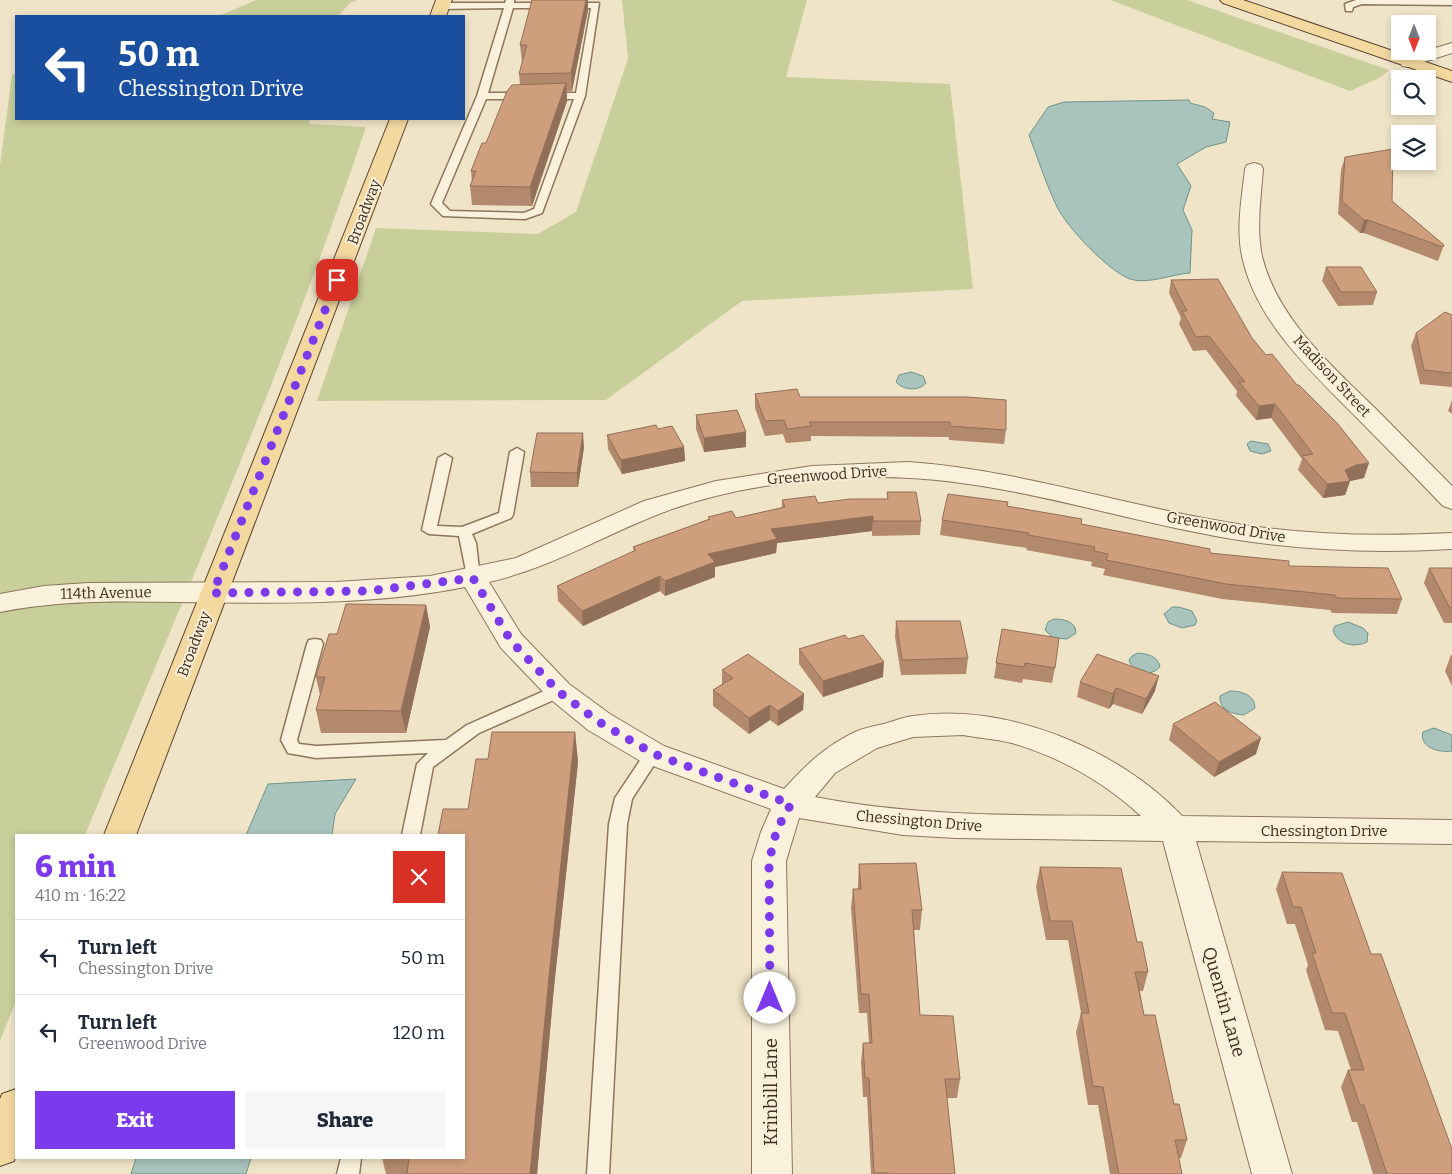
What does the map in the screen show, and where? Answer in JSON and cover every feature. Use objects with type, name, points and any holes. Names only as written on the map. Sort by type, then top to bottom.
[{"type":"main road","points":[[1228,0],[1452,78]]},
{"type":"main road","name":"Broadway","points":[[120,834],[399,120]]},
{"type":"main road","points":[[0,1148],[15,1109]]},
{"type":"street","points":[[1408,62],[1452,48]]},
{"type":"street","points":[[1426,68],[1452,57]]},
{"type":"street","name":"Madison Street","points":[[1254,169],[1250,212],[1252,256],[1264,287],[1280,315],[1305,351],[1452,501]]},
{"type":"street","name":"Greenwood Drive","points":[[213,593],[368,591],[473,578],[538,560],[653,508],[704,492],[756,480],[866,470],[973,475],[1048,488],[1192,524],[1260,536],[1389,545],[1452,541]]},
{"type":"street","name":"Chessington Drive","points":[[473,578],[511,641],[559,692],[599,722],[654,754],[791,804],[852,816],[912,824],[1176,830],[1452,832]]},
{"type":"street","name":"114th Avenue","points":[[0,603],[33,595],[95,591],[213,593]]},
{"type":"street","name":"Krinbill Lane","points":[[772,1174],[769,861],[777,829],[791,804],[825,764],[879,734],[943,726],[990,726],[1022,733],[1102,768],[1128,786],[1176,830]]},
{"type":"street","name":"Quentin Lane","points":[[1176,830],[1272,1174]]},
{"type":"lane","points":[[1349,9],[1348,6],[1361,1],[1452,2]]},
{"type":"lane","points":[[441,7],[510,3],[596,2],[580,96],[538,211],[525,216],[447,214],[436,204],[482,96],[510,3]]},
{"type":"lane","points":[[482,96],[580,96]]},
{"type":"lane","points":[[445,458],[429,530],[464,532],[506,516],[517,452]]},
{"type":"lane","points":[[464,532],[469,543],[473,578]]},
{"type":"lane","points":[[315,644],[289,740],[294,749],[316,752],[449,746]]},
{"type":"lane","points":[[411,834],[424,764],[473,729],[559,692]]},
{"type":"lane","points":[[598,1174],[618,824],[624,798],[654,754]]},
{"type":"lane","points":[[348,1174],[351,1159]]},
{"type":"green space","points":[[256,0],[357,0],[350,3],[339,15],[221,15]]},
{"type":"green space","points":[[622,0],[807,0],[786,77],[950,84],[973,289],[742,301],[606,400],[317,401],[376,228],[538,234],[576,212],[628,59]]},
{"type":"green space","points":[[1110,0],[1187,0],[1389,70],[1381,77],[1350,91]]},
{"type":"green space","points":[[15,74],[15,120],[309,120],[310,124],[366,127],[302,306],[232,484],[85,834],[15,834],[15,1004],[0,1041],[0,165],[12,75]]},
{"type":"water","points":[[1189,100],[1190,103],[1205,107],[1214,113],[1212,119],[1230,122],[1226,142],[1206,147],[1177,164],[1191,186],[1183,210],[1192,230],[1190,273],[1136,281],[1121,274],[1100,258],[1062,216],[1049,189],[1029,135],[1048,107],[1064,102]]},
{"type":"water","points":[[911,372],[923,376],[926,383],[919,388],[911,389],[903,387],[896,382],[899,375]]},
{"type":"water","points":[[1251,441],[1268,444],[1271,451],[1262,454],[1250,451],[1247,444]]},
{"type":"water","points":[[1172,607],[1192,611],[1197,621],[1195,625],[1182,628],[1169,623],[1164,614]]},
{"type":"water","points":[[1054,619],[1065,620],[1071,623],[1076,633],[1067,639],[1053,638],[1045,630],[1048,622]]},
{"type":"water","points":[[1348,622],[1363,628],[1368,633],[1367,642],[1352,645],[1338,639],[1333,630],[1335,626]]},
{"type":"water","points":[[1138,653],[1152,656],[1160,666],[1153,672],[1138,671],[1129,660]]},
{"type":"water","points":[[1230,691],[1239,692],[1250,697],[1255,708],[1244,715],[1235,714],[1224,708],[1220,701],[1220,696]]},
{"type":"water","points":[[1434,728],[1452,735],[1452,751],[1436,750],[1427,746],[1424,742],[1423,732]]},
{"type":"water","points":[[356,779],[335,814],[332,834],[246,834],[268,784]]},
{"type":"water","points":[[136,1159],[251,1159],[246,1174],[131,1174]]},
{"type":"building","points":[[532,0],[586,0],[571,73],[519,74],[527,45],[520,45]]},
{"type":"building","points":[[566,83],[530,187],[470,186],[476,171],[471,171],[482,143],[486,143],[507,91],[512,85]]},
{"type":"building","points":[[1391,149],[1392,201],[1444,245],[1443,247],[1364,220],[1342,201],[1345,157]]},
{"type":"building","points":[[1326,267],[1361,267],[1377,292],[1341,292]]},
{"type":"building","points":[[1218,279],[1252,338],[1266,355],[1272,354],[1297,385],[1337,423],[1369,463],[1356,465],[1345,470],[1350,481],[1327,484],[1302,456],[1313,454],[1275,404],[1259,406],[1239,382],[1245,382],[1209,336],[1196,337],[1182,311],[1187,311],[1171,280]]},
{"type":"building","points":[[1445,312],[1452,315],[1452,373],[1424,370],[1416,333]]},
{"type":"building","points":[[797,389],[800,397],[967,397],[1006,400],[1006,430],[950,426],[950,422],[809,422],[811,426],[787,429],[784,420],[765,421],[755,394]]},
{"type":"building","points":[[737,410],[746,432],[704,438],[696,415]]},
{"type":"building","points":[[656,425],[658,429],[672,426],[684,447],[621,460],[607,435]]},
{"type":"building","points":[[537,433],[583,433],[577,473],[530,472]]},
{"type":"building","points":[[887,492],[916,492],[921,521],[873,521],[873,516],[771,529],[777,539],[708,554],[715,562],[665,581],[660,576],[582,611],[557,586],[636,550],[633,547],[710,519],[708,517],[732,511],[736,518],[785,507],[782,500],[815,496],[818,503],[850,499],[888,499]]},
{"type":"building","points":[[948,494],[1008,502],[1007,506],[1082,519],[1081,524],[1210,549],[1210,553],[1289,561],[1289,566],[1388,568],[1402,599],[1337,598],[1335,595],[1226,584],[1106,560],[1108,554],[1094,551],[1095,547],[1028,535],[1029,533],[942,520]]},
{"type":"building","points":[[1429,568],[1452,568],[1452,608],[1450,608]]},
{"type":"building","points":[[346,604],[426,605],[401,711],[316,710],[325,677],[316,677],[329,634],[337,634]]},
{"type":"building","points":[[896,621],[960,621],[968,658],[902,660]]},
{"type":"building","points":[[1002,629],[1059,638],[1055,668],[1025,663],[1024,667],[996,663]]},
{"type":"building","points":[[845,635],[848,639],[863,635],[884,662],[823,681],[799,649]]},
{"type":"building","points":[[748,654],[804,694],[778,711],[770,705],[749,718],[713,690],[733,678],[722,670]]},
{"type":"building","points":[[1097,654],[1159,676],[1146,699],[1116,688],[1113,694],[1080,682]]},
{"type":"building","points":[[1215,702],[1261,738],[1219,762],[1173,724]]},
{"type":"building","points":[[492,732],[575,732],[530,1174],[407,1174],[409,1159],[465,1159],[465,834],[438,834],[443,809],[468,809],[476,759],[488,759]]},
{"type":"building","points":[[916,863],[922,910],[912,910],[920,1015],[953,1016],[960,1079],[945,1079],[955,1174],[874,1173],[869,1078],[865,1078],[863,1043],[872,1043],[869,994],[861,994],[853,889],[861,889],[859,864]]},
{"type":"building","points":[[1040,867],[1121,868],[1137,942],[1142,942],[1148,972],[1135,972],[1144,1015],[1155,1015],[1174,1104],[1179,1104],[1187,1140],[1175,1140],[1182,1174],[1119,1174],[1103,1087],[1093,1086],[1081,1013],[1089,1013],[1072,921],[1050,921]]},
{"type":"building","points":[[1282,872],[1342,873],[1371,954],[1381,954],[1452,1149],[1452,1174],[1387,1174],[1364,1105],[1360,1105],[1348,1070],[1364,1070],[1345,1013],[1332,1013],[1312,953],[1316,953],[1301,907],[1293,907]]},
{"type":"route","points":[[337,280],[213,593],[368,591],[424,586],[473,578],[511,641],[559,692],[599,722],[654,754],[791,804],[777,829],[769,861],[770,998]]}]
